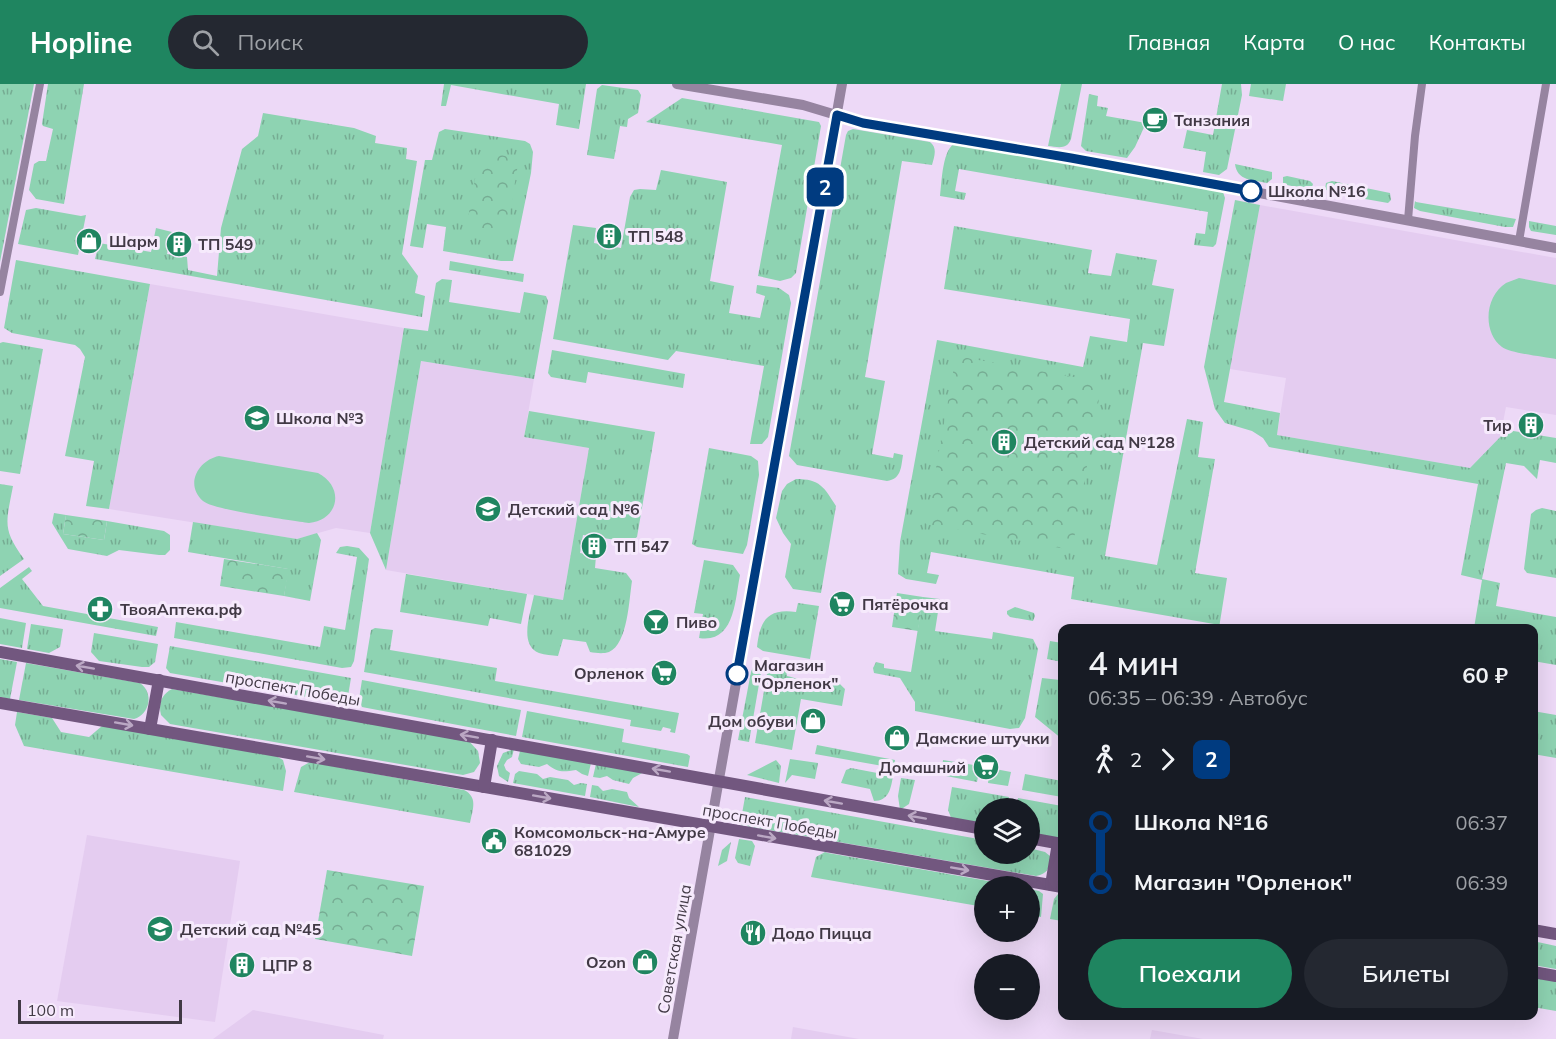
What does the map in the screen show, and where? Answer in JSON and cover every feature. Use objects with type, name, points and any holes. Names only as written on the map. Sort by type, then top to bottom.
[{"type":"main road","name":"проспект Победы","points":[[0,652],[974,827]]},
{"type":"main road","points":[[150,729],[159,680]]},
{"type":"main road","name":"проспект Победы","points":[[1,704],[1056,886],[1058,864]]},
{"type":"main road","points":[[484,787],[492,740]]},
{"type":"main road","name":"проспект Победы","points":[[1040,840],[1058,843]]},
{"type":"main road","points":[[1538,931],[1556,934]]},
{"type":"main road","points":[[1538,973],[1556,976]]},
{"type":"street","points":[[0,292],[40,84]]},
{"type":"street","points":[[677,84],[803,105],[863,123],[1071,158],[1556,248]]},
{"type":"street","name":"Советская улица","points":[[674,1039],[842,84]]},
{"type":"street","points":[[1408,220],[1422,84]]},
{"type":"street","points":[[1520,242],[1546,84]]},
{"type":"shaded area","points":[[1260,205],[1556,258],[1556,415],[1506,407],[1500,438],[1470,468],[1277,435],[1286,378],[1230,369]]},
{"type":"shaded area","name":"Школа №3","points":[[150,284],[404,328],[370,533],[336,528],[297,539],[109,509]]},
{"type":"shaded area","name":"Детский сад №6","points":[[421,361],[534,379],[524,437],[589,448],[563,600],[386,570]]},
{"type":"shaded area","points":[[87,835],[240,861],[215,1022],[57,1001]]},
{"type":"shaded area","points":[[253,1010],[384,1035],[383,1039],[213,1039]]},
{"type":"shaded area","points":[[793,1027],[859,1039],[791,1039]]},
{"type":"shaded area","points":[[1152,1030],[1203,1039],[1150,1039]]},
{"type":"green space","points":[[0,84],[34,84],[0,262]]},
{"type":"green space","points":[[48,84],[84,84],[64,204],[36,199],[29,190],[34,164],[46,161],[53,129],[42,124]]},
{"type":"green space","points":[[444,84],[586,84],[579,129],[556,125],[559,104],[451,85],[446,106],[441,106]]},
{"type":"green space","points":[[1061,84],[1082,84],[1071,139],[1065,146],[1048,146]]},
{"type":"green space","points":[[1222,84],[1241,84],[1242,95],[1227,169],[1219,175],[1203,172],[1206,152],[1183,148],[1187,130],[1213,135]]},
{"type":"green space","points":[[1251,84],[1286,84],[1283,101],[1249,96]]},
{"type":"green space","points":[[602,85],[638,90],[641,95],[638,113],[628,119],[627,127],[620,126],[614,159],[587,155],[597,89]]},
{"type":"green space","points":[[1089,94],[1098,96],[1097,106],[1108,108],[1106,116],[1146,123],[1127,158],[1086,151],[1081,146]]},
{"type":"green space","points":[[682,98],[819,122],[821,126],[796,273],[791,278],[780,281],[758,276],[782,145],[646,122]]},
{"type":"green space","points":[[263,113],[354,128],[376,136],[375,143],[407,148],[406,159],[417,161],[402,254],[418,276],[415,293],[425,296],[422,317],[95,259],[99,243],[151,252],[156,228],[172,232],[167,254],[187,257],[188,270],[217,276],[221,228],[242,149],[258,136]]},
{"type":"green space","points":[[445,129],[525,141],[530,144],[533,152],[531,173],[513,261],[443,251],[446,227],[427,224],[423,248],[410,246],[425,160],[432,160],[439,132]]},
{"type":"green space","points":[[853,129],[930,142],[935,150],[932,165],[902,161],[865,377],[885,381],[872,454],[893,458],[894,453],[903,455],[898,475],[887,481],[797,465],[789,456],[846,135]]},
{"type":"green space","points":[[957,142],[1222,189],[1225,198],[1216,244],[1213,247],[1194,245],[1196,233],[1205,234],[1208,212],[959,169],[955,191],[966,193],[964,200],[940,196],[942,174],[948,151]]},
{"type":"green space","points":[[480,152],[519,158],[506,236],[466,229]]},
{"type":"green space","points":[[1235,164],[1272,172],[1272,179],[1267,183],[1246,179],[1236,170]]},
{"type":"green space","points":[[661,170],[727,182],[710,281],[734,286],[729,313],[760,318],[765,296],[756,293],[757,285],[779,288],[789,295],[791,303],[768,437],[762,444],[750,444],[764,366],[676,351],[668,360],[553,339],[573,225],[596,228],[594,243],[621,248],[630,197],[634,190],[656,190]]},
{"type":"green space","points":[[1283,177],[1310,181],[1313,184],[1312,187],[1309,190],[1283,184]]},
{"type":"green space","points":[[1332,181],[1390,193],[1391,200],[1388,203],[1331,193],[1325,189],[1326,183]]},
{"type":"green space","points":[[1235,200],[1260,205],[1224,402],[1280,413],[1277,435],[1470,468],[1507,430],[1556,438],[1556,463],[1540,460],[1537,479],[1524,466],[1506,463],[1482,579],[1500,583],[1496,606],[1556,617],[1556,665],[1538,662],[1538,624],[1475,624],[1482,580],[1461,575],[1478,484],[1269,447],[1263,438],[1252,431],[1225,423],[1215,409],[1204,367]]},
{"type":"green space","points":[[1415,201],[1516,219],[1513,227],[1505,227],[1420,211],[1414,208]]},
{"type":"green space","points":[[36,208],[86,215],[78,255],[18,244],[26,210]]},
{"type":"green space","points":[[1529,221],[1556,226],[1556,235],[1531,231]]},
{"type":"green space","points":[[954,226],[1092,250],[1088,273],[1111,276],[1116,253],[1157,260],[1152,285],[1174,289],[1164,346],[1143,343],[1105,556],[1157,565],[1187,419],[1203,422],[1198,457],[1215,459],[1195,573],[1227,578],[1220,624],[1071,599],[1074,577],[931,552],[927,573],[939,575],[936,584],[906,579],[898,574],[900,542],[937,340],[1083,367],[1090,336],[1127,342],[1130,319],[944,289]]},
{"type":"green space","points":[[16,260],[150,284],[109,509],[86,506],[94,461],[65,456],[85,357],[75,345],[12,333],[4,328]]},
{"type":"green space","points":[[450,261],[524,274],[523,282],[449,270]]},
{"type":"green space","points":[[1519,278],[1556,285],[1556,359],[1506,349],[1491,332],[1489,314],[1494,296],[1506,283]]},
{"type":"green space","points":[[442,279],[452,280],[449,302],[520,313],[524,292],[546,296],[548,301],[534,379],[421,361],[386,570],[370,533],[404,328],[428,331],[436,283]]},
{"type":"green space","points":[[0,343],[43,349],[20,474],[0,471]]},
{"type":"green space","points":[[552,350],[685,374],[683,388],[588,372],[586,383],[551,377],[548,373]]},
{"type":"green space","points":[[956,356],[1102,382],[1072,550],[926,524]]},
{"type":"green space","points":[[529,411],[655,432],[637,537],[630,542],[583,535],[580,553],[596,556],[595,568],[626,573],[632,581],[624,631],[615,647],[609,652],[590,652],[586,642],[563,639],[558,656],[539,653],[529,643],[527,635],[534,595],[563,600],[589,448],[524,437]]},
{"type":"green space","points":[[709,448],[751,456],[758,461],[759,475],[747,545],[743,554],[697,547],[692,544]]},
{"type":"green space","points":[[219,456],[318,473],[332,486],[335,502],[332,510],[319,521],[309,523],[221,508],[203,501],[195,487],[196,474],[205,462]]},
{"type":"green space","points":[[796,479],[804,479],[820,485],[836,506],[821,593],[793,589],[785,577],[791,544],[776,518],[782,491],[787,484]]},
{"type":"green space","points":[[0,484],[13,486],[8,517],[9,532],[24,559],[0,576]]},
{"type":"green space","points":[[1542,508],[1556,511],[1556,578],[1527,573],[1524,569],[1531,514]]},
{"type":"green space","points":[[54,513],[66,515],[63,534],[104,540],[107,521],[164,531],[170,535],[170,550],[165,555],[159,555],[119,550],[107,556],[68,549],[52,523]]},
{"type":"green space","points":[[66,515],[107,521],[104,540],[63,534]]},
{"type":"green space","points":[[193,522],[297,539],[317,533],[321,540],[310,601],[284,596],[288,569],[188,552]]},
{"type":"green space","points":[[340,547],[359,548],[369,559],[354,661],[351,667],[342,668],[174,638],[176,622],[320,647],[324,626],[345,630],[357,557],[336,553]]},
{"type":"green space","points":[[224,559],[289,569],[284,596],[220,586]]},
{"type":"green space","points":[[704,560],[733,565],[740,575],[731,618],[720,634],[711,638],[699,638],[703,614],[694,613]]},
{"type":"green space","points":[[29,567],[32,571],[22,579],[43,606],[158,627],[156,636],[0,608],[0,588]]},
{"type":"green space","points":[[406,574],[527,594],[521,624],[490,618],[488,626],[400,612]]},
{"type":"green space","points":[[897,593],[923,597],[918,631],[892,627]]},
{"type":"green space","points":[[923,597],[940,599],[935,631],[992,639],[993,632],[1033,639],[1038,649],[1025,718],[1019,728],[1010,729],[915,711],[915,702],[900,678],[874,673],[873,668],[876,662],[884,664],[884,668],[911,672]]},
{"type":"green space","points":[[798,603],[819,606],[810,659],[763,651],[757,647],[760,630],[767,618],[778,612],[796,612]]},
{"type":"green space","points":[[1015,607],[1034,613],[1033,621],[1010,617],[1007,611]]},
{"type":"green space","points":[[0,618],[26,623],[22,648],[0,644]]},
{"type":"green space","points":[[31,624],[63,629],[60,647],[49,653],[27,649]]},
{"type":"green space","points":[[375,628],[393,630],[390,650],[497,668],[495,681],[679,713],[675,733],[663,727],[661,731],[630,726],[631,720],[364,672],[371,630]]},
{"type":"green space","points":[[94,633],[158,644],[155,662],[149,667],[142,667],[99,661],[91,652]]},
{"type":"green space","points":[[1050,641],[1058,642],[1058,661],[1047,659]]},
{"type":"green space","points":[[170,646],[351,678],[348,696],[343,702],[336,702],[170,673],[166,668]]},
{"type":"green space","points":[[0,659],[17,662],[10,699],[0,697]]},
{"type":"green space","points":[[763,661],[749,742],[738,740],[751,672],[753,667]]},
{"type":"green space","points":[[769,662],[785,665],[787,676],[814,682],[834,680],[845,689],[842,706],[801,699],[792,750],[755,743]]},
{"type":"green space","points":[[26,663],[140,683],[147,692],[147,708],[144,713],[134,719],[19,700]]},
{"type":"green space","points":[[1042,678],[1058,680],[1058,736],[1035,717]]},
{"type":"green space","points":[[362,680],[521,710],[516,736],[362,707],[359,699]]},
{"type":"green space","points":[[172,689],[468,740],[478,751],[480,763],[474,772],[463,775],[170,724],[161,715],[160,707],[163,696]]},
{"type":"green space","points":[[527,711],[624,729],[622,742],[687,754],[690,756],[688,767],[522,737]]},
{"type":"green space","points":[[17,712],[52,718],[61,732],[89,737],[102,726],[276,756],[283,760],[286,771],[283,791],[24,746],[15,725]]},
{"type":"green space","points":[[1538,712],[1556,715],[1556,758],[1538,755]]},
{"type":"green space","points":[[817,745],[895,760],[894,768],[815,754]]},
{"type":"green space","points":[[514,749],[512,757],[504,765],[510,773],[508,782],[499,776],[497,766],[503,753]]},
{"type":"green space","points":[[520,751],[591,763],[588,776],[576,770],[558,770],[547,764],[539,767],[521,764],[518,759]]},
{"type":"green space","points":[[790,759],[818,763],[815,779],[792,775],[785,783]]},
{"type":"green space","points":[[776,760],[781,766],[779,783],[747,775]]},
{"type":"green space","points":[[943,760],[980,766],[977,782],[941,775]]},
{"type":"green space","points":[[310,762],[464,790],[473,800],[470,823],[294,792],[301,767]]},
{"type":"green space","points":[[596,764],[644,772],[633,778],[629,784],[607,776],[593,777]]},
{"type":"green space","points":[[851,768],[893,776],[886,796],[874,801],[870,789],[841,783],[846,770]]},
{"type":"green space","points":[[990,768],[1011,772],[1008,786],[988,783]]},
{"type":"green space","points":[[519,771],[537,774],[543,779],[550,777],[568,780],[574,785],[587,784],[585,796],[513,783],[515,774]]},
{"type":"green space","points":[[1025,774],[1058,780],[1058,796],[1022,790]]},
{"type":"green space","points":[[901,778],[915,780],[909,804],[900,810],[898,796]]},
{"type":"green space","points":[[592,785],[598,786],[603,791],[612,789],[627,792],[629,798],[639,807],[590,797]]},
{"type":"green space","points":[[952,787],[1009,797],[974,798],[974,824],[952,820],[948,810]]},
{"type":"green space","points":[[745,797],[974,838],[974,864],[1040,864],[1040,851],[1050,856],[1050,863],[1046,872],[1036,876],[740,825]]},
{"type":"green space","points":[[1040,802],[1058,805],[1058,840],[1040,837]]},
{"type":"green space","points":[[739,839],[752,841],[755,846],[750,866],[738,863],[735,858]]},
{"type":"green space","points":[[731,842],[727,861],[718,866],[722,850]]},
{"type":"green space","points":[[825,852],[974,878],[974,905],[811,877],[816,857]]},
{"type":"green space","points":[[327,870],[424,886],[412,956],[315,939]]},
{"type":"green space","points":[[1040,892],[1043,894],[1040,917]]},
{"type":"green space","points":[[1058,894],[1058,920],[1050,919],[1054,899]]},
{"type":"green space","points":[[1538,942],[1556,946],[1556,969],[1538,966]]},
{"type":"green space","points":[[1538,978],[1556,981],[1556,1011],[1538,1008]]},
{"type":"bus line","name":"2","points":[[737,674],[837,115],[863,123],[1251,191]]},
{"type":"place","name":"Танзания","points":[[1155,120]]},
{"type":"place","name":"Школа №16","points":[[1251,191]]},
{"type":"place","name":"ТП 548","points":[[609,236]]},
{"type":"place","name":"Шарм","points":[[89,241]]},
{"type":"place","name":"ТП 549","points":[[179,244]]},
{"type":"place","name":"Школа №3","points":[[257,418]]},
{"type":"place","name":"Тир","points":[[1531,425]]},
{"type":"place","name":"Детский сад №128","points":[[1004,442]]},
{"type":"place","name":"Детский сад №6","points":[[488,509]]},
{"type":"place","name":"ТП 547","points":[[594,546]]},
{"type":"place","name":"Пятёрочка","points":[[842,604]]},
{"type":"place","name":"ТвояАптека.рф","points":[[100,609]]},
{"type":"place","name":"Пиво","points":[[656,622]]},
{"type":"place","name":"Орленок","points":[[664,673]]},
{"type":"place","name":"Магазин \"Орленок\"","points":[[737,674]]},
{"type":"place","name":"Дом обуви","points":[[813,721]]},
{"type":"place","name":"Дамские штучки","points":[[897,738]]},
{"type":"place","name":"Домашний","points":[[986,767]]},
{"type":"place","name":"Комсомольск-на-Амуре 681029","points":[[494,841]]},
{"type":"place","name":"Детский сад №45","points":[[160,929]]},
{"type":"place","name":"Додо Пицца","points":[[753,933]]},
{"type":"place","name":"Ozon","points":[[645,962]]},
{"type":"place","name":"ЦПР 8","points":[[242,965]]}]
